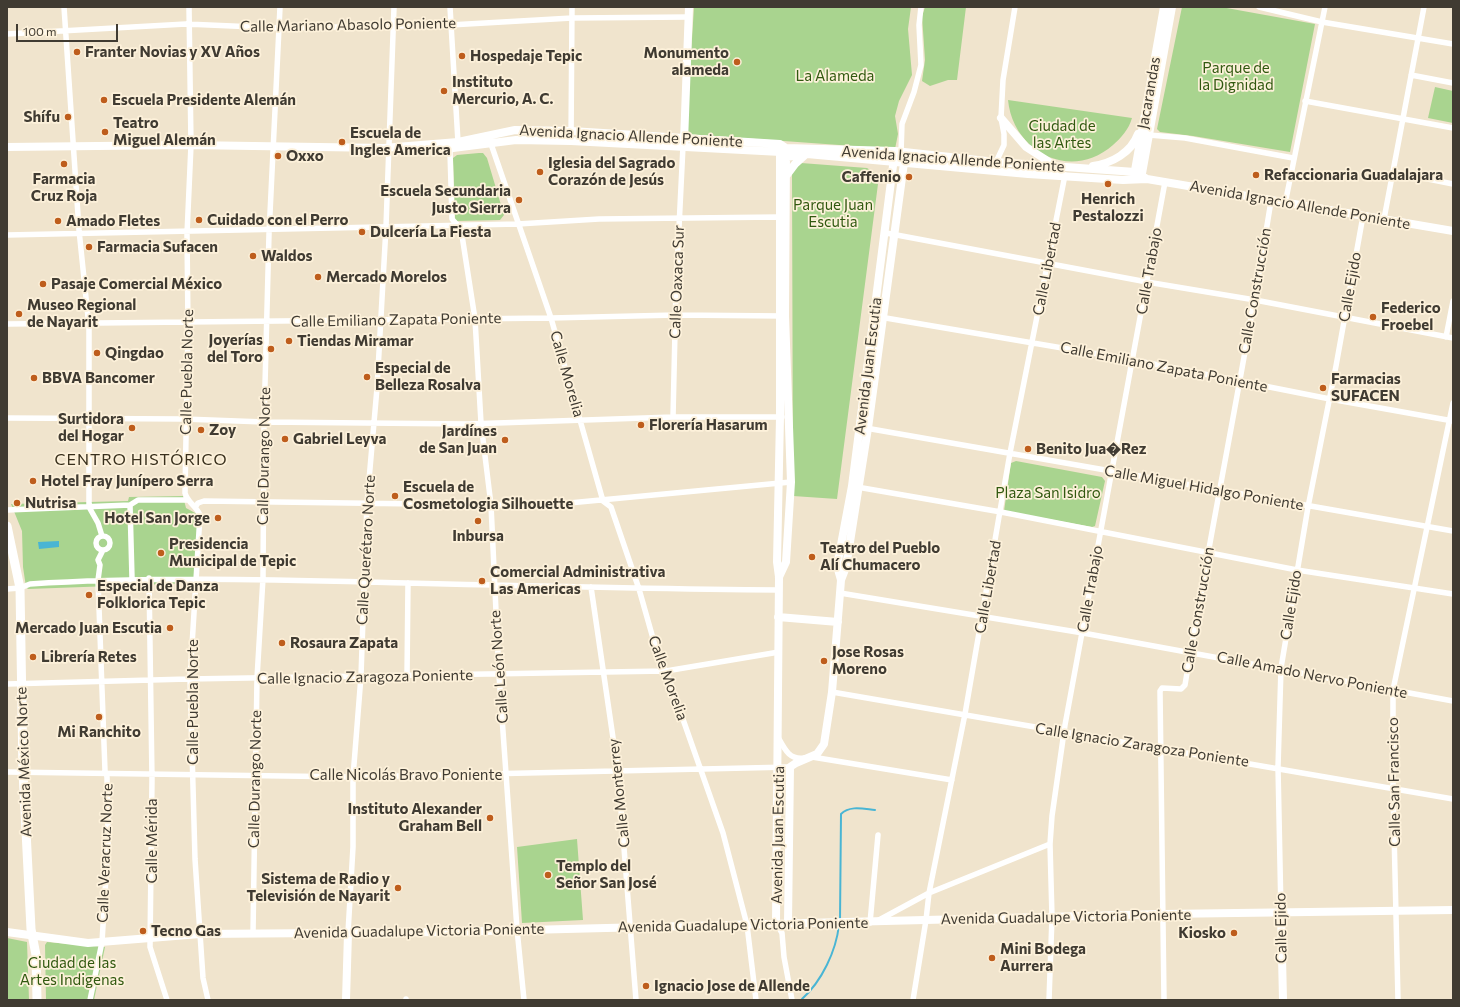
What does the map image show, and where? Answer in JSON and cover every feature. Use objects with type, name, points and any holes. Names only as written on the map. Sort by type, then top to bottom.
[{"type":"main road","points":[[683,146],[689,7]]},
{"type":"main road","name":"Jacarandas","points":[[1139,177],[1147,107],[1164,7]]},
{"type":"main road","name":"Jacarandas","points":[[1139,177],[1149,136],[1172,7]]},
{"type":"main road","points":[[1077,168],[1101,165],[1126,153],[1135,142],[1147,107]]},
{"type":"main road","points":[[1001,118],[1026,147],[1056,166]]},
{"type":"main road","name":"Avenida Ignacio Allende Poniente","points":[[489,140],[515,130],[571,131],[684,137],[807,154],[881,161],[1065,175],[1139,177]]},
{"type":"main road","name":"Avenida Ignacio Allende Poniente","points":[[7,146],[191,145],[388,147],[455,145],[489,140],[516,140],[783,150],[898,152],[996,162],[1077,168],[1139,177],[1285,204],[1453,231]]},
{"type":"main road","name":"Avenida Juan Escutia","points":[[783,150],[786,176],[783,220]]},
{"type":"main road","name":"Avenida Juan Escutia","points":[[780,576],[786,562],[791,482],[784,417],[782,316],[783,150]]},
{"type":"main road","name":"Avenida Juan Escutia","points":[[890,233],[892,174],[894,162],[898,152]]},
{"type":"main road","name":"Avenida Juan Escutia","points":[[788,923],[790,767],[817,754],[824,744],[832,692],[838,622],[841,580],[837,566],[856,487],[890,233],[904,163],[898,152]]},
{"type":"main road","points":[[786,176],[798,161],[807,154]]},
{"type":"main road","points":[[881,161],[892,174]]},
{"type":"main road","name":"Avenida Juan Escutia","points":[[776,923],[779,767],[778,617],[780,576],[777,562],[779,484],[784,417]]},
{"type":"main road","name":"Avenida México Norte","points":[[7,526],[20,588],[23,772],[33,936],[36,956],[37,1000]]},
{"type":"main road","points":[[778,617],[838,622]]},
{"type":"main road","name":"Avenida Guadalupe Victoria Poniente","points":[[7,932],[88,943],[200,934],[348,933],[747,925],[776,923],[872,922],[1164,914],[1453,910]]},
{"type":"main road","name":"Calle Ejido","points":[[1281,913],[1283,1000]]},
{"type":"main road","name":"Calle Querétaro Norte","points":[[346,1000],[348,933]]},
{"type":"street","points":[[64,7],[64,31],[88,322],[89,507],[98,522],[102,536],[108,539],[110,543],[107,548],[103,550],[98,548],[96,544],[97,539],[102,536]]},
{"type":"street","name":"Calle Puebla Norte","points":[[187,500],[185,493],[188,230],[191,145],[189,7]]},
{"type":"street","name":"Calle Durango Norte","points":[[253,933],[257,678],[262,578],[264,422],[270,228],[280,7]]},
{"type":"street","name":"Calle Querétaro Norte","points":[[348,933],[353,847],[354,776],[361,676],[367,503],[374,422],[386,227],[394,7]]},
{"type":"street","name":"Calle León Norte","points":[[450,7],[455,145],[450,152],[452,218],[461,229],[475,319],[481,423],[491,505],[499,675],[517,929],[524,1000]]},
{"type":"street","points":[[571,141],[572,7]]},
{"type":"street","points":[[898,152],[902,124],[914,92],[921,65],[918,25],[921,7]]},
{"type":"street","points":[[996,162],[1004,145],[1004,134],[1001,118],[1003,80],[1015,7]]},
{"type":"street","points":[[1259,7],[1322,22],[1453,44]]},
{"type":"street","points":[[1285,204],[1293,158],[1325,7]]},
{"type":"street","points":[[1384,219],[1424,7]]},
{"type":"street","name":"Calle Mariano Abasolo Poniente","points":[[7,34],[189,25],[278,28],[393,24],[450,24],[572,18],[689,17]]},
{"type":"street","points":[[1411,75],[1453,83]]},
{"type":"street","points":[[1305,101],[1453,128]]},
{"type":"street","points":[[1149,136],[1185,138],[1293,158]]},
{"type":"street","name":"Calle Morelia","points":[[489,140],[551,318],[603,501],[611,507],[639,589],[660,663],[666,671],[723,833],[747,925],[756,1000]]},
{"type":"street","name":"Calle Oaxaca Sur","points":[[673,417],[683,146]]},
{"type":"street","points":[[1393,172],[1453,184]]},
{"type":"street","name":"Calle Libertad","points":[[913,1000],[929,893],[965,714],[1010,453],[1033,343],[1065,175]]},
{"type":"street","name":"Calle Trabajo","points":[[1050,1000],[1052,917],[1050,844],[1052,816],[1065,725],[1165,182]]},
{"type":"street","name":"Calle Construcción","points":[[1164,1000],[1160,691],[1162,688],[1184,688],[1255,300],[1271,201]]},
{"type":"street","name":"Calle Ejido","points":[[1281,913],[1278,767],[1281,668],[1308,507],[1330,399],[1363,216]]},
{"type":"street","points":[[7,235],[270,228],[518,224],[599,219],[680,218],[783,220]]},
{"type":"street","points":[[890,233],[1048,264],[1255,300],[1453,338]]},
{"type":"street","points":[[1446,337],[1453,301]]},
{"type":"street","name":"Calle Emiliano Zapata Poniente","points":[[7,324],[88,322],[267,322],[676,315],[782,316]]},
{"type":"street","name":"Calle Emiliano Zapata Poniente","points":[[878,317],[1133,360],[1451,421]]},
{"type":"street","name":"Calle San Francisco","points":[[1398,1000],[1393,789],[1393,690],[1427,526],[1451,421],[1453,403]]},
{"type":"street","points":[[7,418],[187,419],[264,422],[481,423],[673,417],[784,417]]},
{"type":"street","name":"Calle Miguel Hidalgo Poniente","points":[[864,427],[1308,507],[1453,531]]},
{"type":"street","points":[[7,510],[130,505],[138,500],[187,500],[196,506],[200,501],[491,505],[603,501],[791,482]]},
{"type":"street","points":[[856,487],[1001,512],[1297,570],[1453,594]]},
{"type":"street","points":[[130,505],[132,578]]},
{"type":"street","name":"Calle Puebla Norte","points":[[196,506],[200,515],[198,578],[190,678],[195,858],[203,978],[208,1000]]},
{"type":"street","name":"Calle Veracruz Norte","points":[[90,1000],[102,942],[108,842],[107,774],[101,682],[98,580],[100,565],[98,560],[103,550]]},
{"type":"street","points":[[7,589],[20,588],[30,584],[132,578],[262,578],[639,589],[779,590]]},
{"type":"street","name":"Calle Mérida","points":[[149,578],[151,680],[150,947],[167,1000]]},
{"type":"street","points":[[406,676],[408,583]]},
{"type":"street","name":"Calle Monterrey","points":[[591,587],[618,772],[636,1000]]},
{"type":"street","name":"Calle Amado Nervo Poniente","points":[[840,593],[1083,633],[1281,668],[1453,701]]},
{"type":"street","name":"Calle Ignacio Zaragoza Poniente","points":[[7,684],[190,678],[499,675],[666,671],[779,652]]},
{"type":"street","name":"Calle Ignacio Zaragoza Poniente","points":[[832,692],[965,714],[1083,737],[1278,767],[1453,799]]},
{"type":"street","points":[[779,739],[791,756],[797,758],[811,756],[952,780]]},
{"type":"street","name":"Calle Nicolás Bravo Poniente","points":[[7,772],[151,775],[354,776],[618,772],[790,767]]},
{"type":"street","points":[[872,922],[878,835]]},
{"type":"street","points":[[872,922],[929,893],[1050,844]]},
{"type":"street","name":"Avenida Juan Escutia","points":[[776,923],[782,933],[788,923]]},
{"type":"street","points":[[782,933],[784,957],[792,1000]]},
{"type":"green space","name":"La Alameda","points":[[694,7],[911,7],[908,29],[912,75],[899,101],[895,116],[898,134],[895,149],[686,134]]},
{"type":"green space","points":[[925,7],[966,7],[957,80],[948,80],[930,86],[922,81],[925,60],[922,16]]},
{"type":"green space","name":"Parque de la Dignidad","points":[[1182,7],[1221,7],[1315,24],[1290,152],[1160,132],[1157,129]]},
{"type":"green space","points":[[1435,87],[1453,91],[1453,123],[1428,118]]},
{"type":"green space","name":"Ciudad de las Artes","points":[[1008,100],[1132,118],[1127,130],[1119,139],[1097,156],[1080,161],[1063,161],[1047,156],[1032,147],[1021,134],[1012,118]]},
{"type":"green space","points":[[483,153],[487,158],[504,215],[500,220],[457,221],[455,219],[453,158],[457,155]]},
{"type":"green space","name":"Parque Juan Escutia","points":[[801,163],[867,168],[875,173],[878,184],[837,499],[793,496],[792,172]]},
{"type":"green space","name":"Plaza San Isidro","points":[[1016,461],[1102,477],[1105,481],[1095,526],[1092,527],[1004,511],[1011,463]]},
{"type":"green space","points":[[183,496],[186,508],[198,516],[195,583],[28,589],[26,587],[23,567],[22,531],[11,504],[128,501],[129,497]]},
{"type":"green space","points":[[577,839],[583,920],[522,923],[517,847]]},
{"type":"green space","name":"Ciudad de las Artes Indigenas","points":[[7,938],[27,942],[29,1000],[7,1000]]},
{"type":"green space","name":"Ciudad de las Artes Indigenas","points":[[47,942],[105,947],[94,1000],[46,1000],[45,945]]},
{"type":"water","points":[[59,541],[59,547],[39,549],[38,542]]},
{"type":"waterway","points":[[840,920],[841,814],[849,809],[862,808],[875,810]]},
{"type":"waterway","points":[[802,999],[822,975],[835,945],[839,925]]},
{"type":"place","name":"Franter Novias y XV Años","points":[[77,52]]},
{"type":"place","name":"Hospedaje Tepic","points":[[462,56]]},
{"type":"place","name":"Monumento alameda","points":[[737,62]]},
{"type":"place","name":"Instituto Mercurio, A. C.","points":[[444,91]]},
{"type":"place","name":"Escuela Presidente Alemán","points":[[104,100]]},
{"type":"place","name":"Shífu","points":[[68,117]]},
{"type":"place","name":"Teatro Miguel Alemán","points":[[105,132]]},
{"type":"place","name":"Escuela de Ingles America","points":[[342,142]]},
{"type":"place","name":"Oxxo","points":[[278,156]]},
{"type":"place","name":"Farmacia Cruz Roja","points":[[64,164]]},
{"type":"place","name":"Iglesia del Sagrado Corazón de Jesús","points":[[540,172]]},
{"type":"place","name":"Refaccionaria Guadalajara","points":[[1256,175]]},
{"type":"place","name":"Caffenio","points":[[909,177]]},
{"type":"place","name":"Henrich Pestalozzi","points":[[1108,184]]},
{"type":"place","name":"Escuela Secundaria Justo Sierra","points":[[519,200]]},
{"type":"place","name":"Cuidado con el Perro","points":[[199,220]]},
{"type":"place","name":"Amado Fletes","points":[[58,221]]},
{"type":"place","name":"Dulcería La Fiesta","points":[[362,232]]},
{"type":"place","name":"Farmacia Sufacen","points":[[89,247]]},
{"type":"place","name":"Waldos","points":[[253,256]]},
{"type":"place","name":"Mercado Morelos","points":[[318,277]]},
{"type":"place","name":"Pasaje Comercial México","points":[[43,284]]},
{"type":"place","name":"Museo Regional de Nayarit","points":[[19,314]]},
{"type":"place","name":"Federico Froebel","points":[[1373,317]]},
{"type":"place","name":"Tiendas Miramar","points":[[289,341]]},
{"type":"place","name":"Joyerías del Toro","points":[[271,349]]},
{"type":"place","name":"Qingdao","points":[[97,353]]},
{"type":"place","name":"Especial de Belleza Rosalva","points":[[367,377]]},
{"type":"place","name":"BBVA Bancomer","points":[[34,378]]},
{"type":"place","name":"Farmacias SUFACEN","points":[[1323,388]]},
{"type":"place","name":"Florería Hasarum","points":[[641,425]]},
{"type":"place","name":"Surtidora del Hogar","points":[[132,428]]},
{"type":"place","name":"Zoy","points":[[201,430]]},
{"type":"place","name":"Gabriel Leyva","points":[[285,439]]},
{"type":"place","name":"Jardínes de San Juan","points":[[505,440]]},
{"type":"place","name":"Benito Jua�Rez","points":[[1028,449]]},
{"type":"place","name":"Hotel Fray Junípero Serra","points":[[33,481]]},
{"type":"place","name":"Escuela de Cosmetologia Silhouette","points":[[395,496]]},
{"type":"place","name":"Nutrisa","points":[[17,503]]},
{"type":"place","name":"Hotel San Jorge","points":[[218,518]]},
{"type":"place","name":"Inbursa","points":[[478,521]]},
{"type":"place","name":"Presidencia Municipal de Tepic","points":[[161,553]]},
{"type":"place","name":"Teatro del Pueblo Alí Chumacero","points":[[812,557]]},
{"type":"place","name":"Comercial Administrativa Las Americas","points":[[482,581]]},
{"type":"place","name":"Especial de Danza Folklorica Tepic","points":[[89,595]]},
{"type":"place","name":"Mercado Juan Escutia","points":[[170,628]]},
{"type":"place","name":"Rosaura Zapata","points":[[282,643]]},
{"type":"place","name":"Librería Retes","points":[[33,657]]},
{"type":"place","name":"Jose Rosas Moreno","points":[[824,661]]},
{"type":"place","name":"Mi Ranchito","points":[[99,717]]},
{"type":"place","name":"Instituto Alexander Graham Bell","points":[[490,818]]},
{"type":"place","name":"Templo del Señor San José","points":[[548,875]]},
{"type":"place","name":"Sistema de Radio y Televisión de Nayarit","points":[[398,888]]},
{"type":"place","name":"Tecno Gas","points":[[143,931]]},
{"type":"place","name":"Kiosko","points":[[1234,933]]},
{"type":"place","name":"Mini Bodega Aurrera","points":[[992,958]]},
{"type":"place","name":"Ignacio Jose de Allende","points":[[646,986]]},
{"type":"district","name":"CENTRO HISTÓRICO","points":[[141,460]]}]
